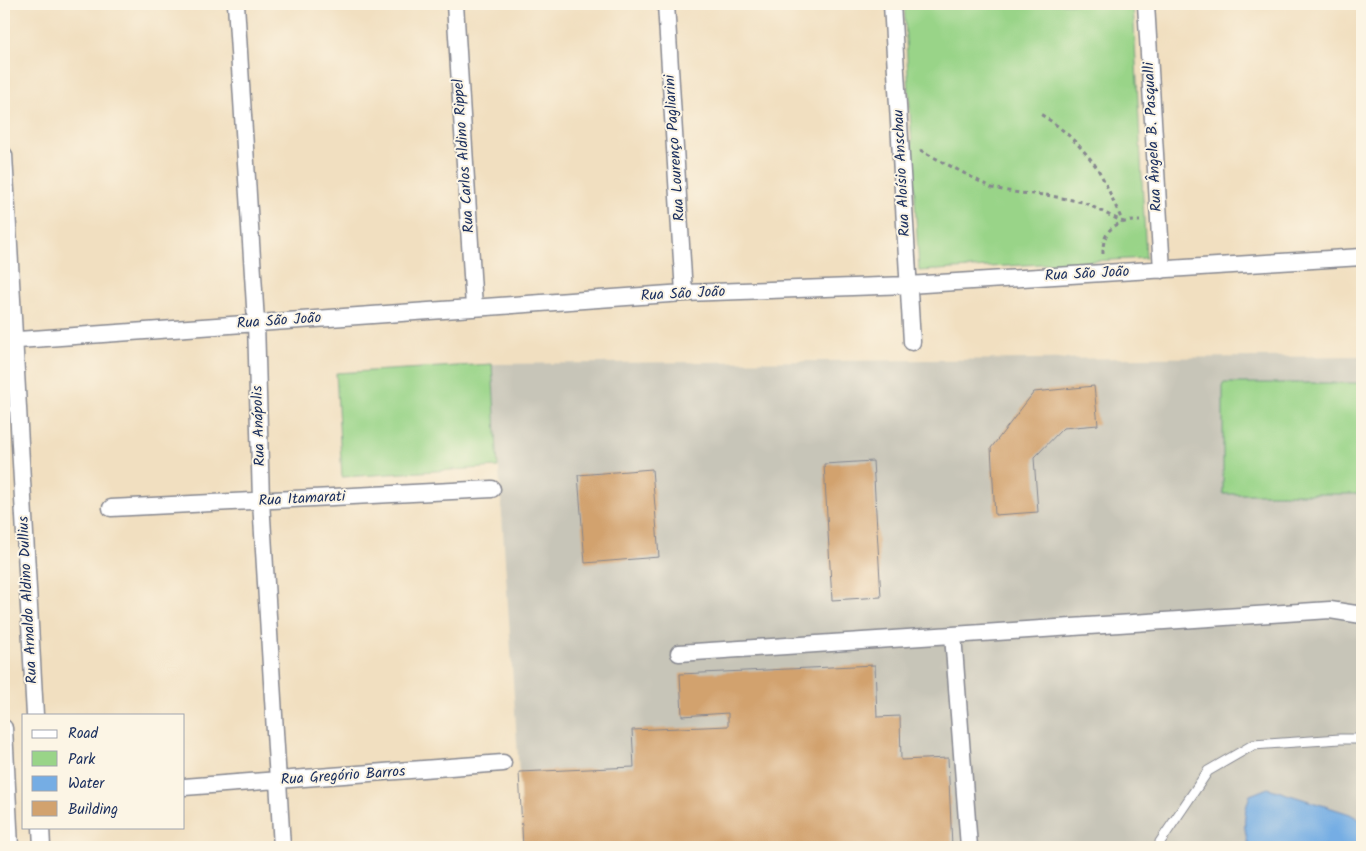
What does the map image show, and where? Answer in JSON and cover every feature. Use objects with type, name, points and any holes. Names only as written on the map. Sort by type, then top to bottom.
[{"type":"street","name":"Rua Anápolis","points":[[236,4],[256,322],[261,501],[282,847]]},
{"type":"street","name":"Rua Carlos Aldino Rippel","points":[[455,4],[474,308]]},
{"type":"street","name":"Rua Lourenço Pagliarini","points":[[666,4],[684,293]]},
{"type":"street","name":"Rua Aloísio Anschau","points":[[892,4],[912,342]]},
{"type":"street","name":"Rua Ângela B. Pasqualli","points":[[1146,4],[1162,270]]},
{"type":"street","name":"Rua Arnaldo Aldino Dullius","points":[[4,155],[9,340],[34,714]]},
{"type":"street","name":"Rua São João","points":[[9,340],[684,293],[908,285],[1362,257]]},
{"type":"street","name":"Rua Itamarati","points":[[111,508],[492,489]]},
{"type":"street","points":[[679,653],[1330,610],[1362,615]]},
{"type":"street","points":[[953,636],[969,847]]},
{"type":"street","points":[[4,728],[10,847]]},
{"type":"street","name":"Rua Gregório Barros","points":[[185,787],[503,763]]},
{"type":"street","points":[[41,828],[42,847]]},
{"type":"lane","points":[[1159,845],[1208,771],[1253,745],[1362,739]]},
{"type":"path","points":[[1040,114],[1049,119],[1072,139],[1096,166],[1123,222]]},
{"type":"path","points":[[900,140],[992,188],[1083,202],[1123,222],[1158,223]]},
{"type":"path","points":[[1105,272],[1104,238],[1112,228],[1123,222]]},
{"type":"shaded area","points":[[1362,356],[1362,847],[523,847],[492,364]]},
{"type":"green space","points":[[904,4],[1133,4],[1146,258],[919,271]]},
{"type":"green space","points":[[492,364],[498,467],[342,477],[336,373]]},
{"type":"green space","points":[[1223,383],[1362,383],[1362,494],[1223,494]]},
{"type":"water","points":[[1268,788],[1350,814],[1362,821],[1362,847],[1249,847],[1245,821],[1250,795]]},
{"type":"building","points":[[1094,386],[1098,425],[1063,428],[1034,458],[1038,512],[995,515],[991,448],[1034,392]]},
{"type":"building","points":[[873,461],[881,597],[832,600],[824,464]]},
{"type":"building","points":[[652,469],[659,557],[585,563],[578,475]]},
{"type":"building","points":[[875,665],[877,717],[900,716],[901,760],[948,758],[952,847],[523,847],[519,772],[634,767],[632,730],[728,726],[728,713],[682,716],[680,674]]}]
